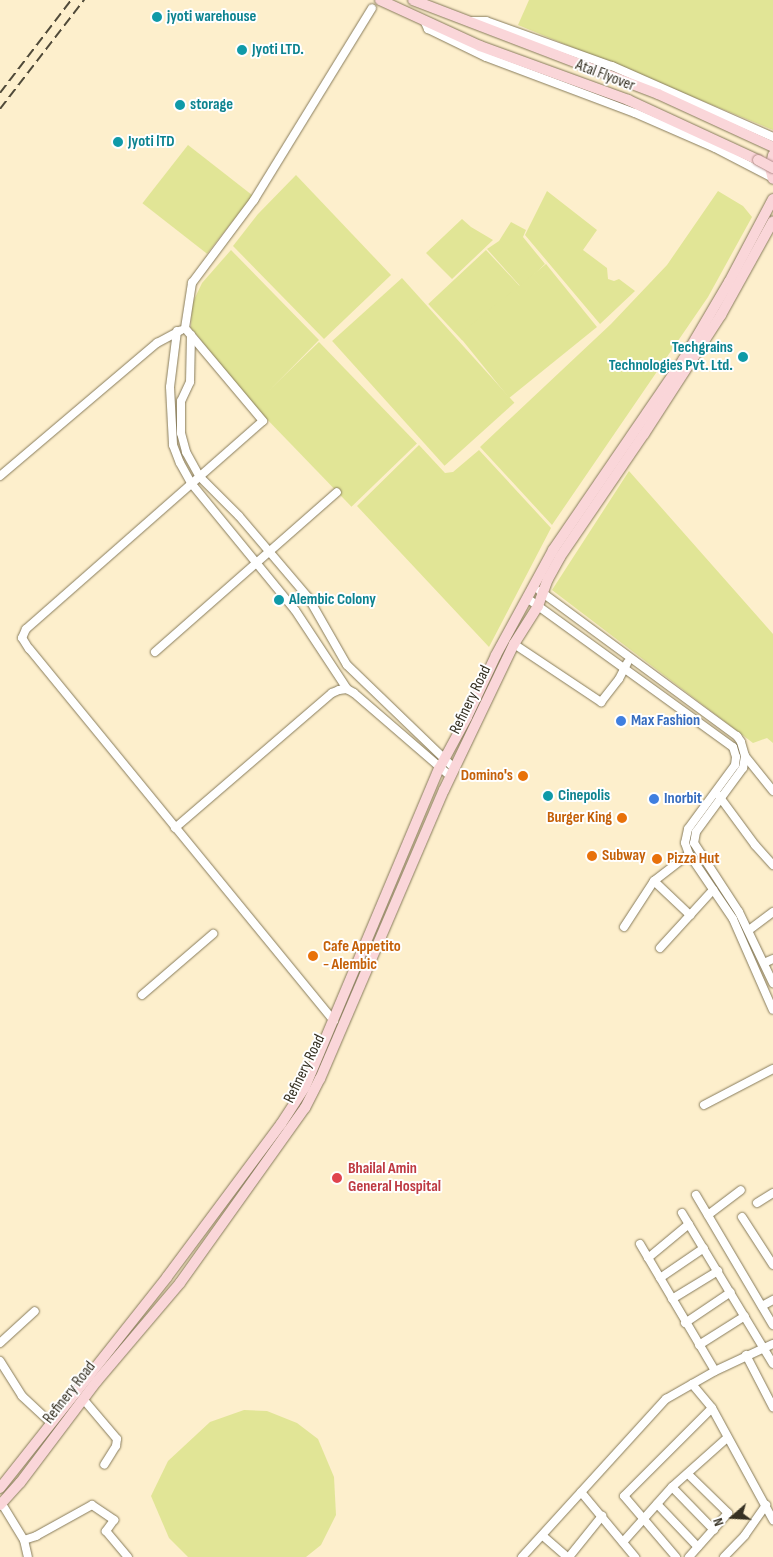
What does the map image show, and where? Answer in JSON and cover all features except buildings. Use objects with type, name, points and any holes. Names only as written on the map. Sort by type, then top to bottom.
[{"type":"main road","name":"Atal Flyover","points":[[381,0],[480,46],[628,100],[772,175]]},
{"type":"main road","name":"Atal Flyover","points":[[413,0],[658,94],[773,147]]},
{"type":"main road","points":[[772,175],[770,168],[773,155]]},
{"type":"main road","points":[[733,284],[773,199]]},
{"type":"main road","points":[[668,389],[773,221]]},
{"type":"main road","name":"Refinery Road","points":[[1,1505],[180,1283],[295,1122],[311,1096],[339,1017],[444,759],[533,585],[553,550],[668,389]]},
{"type":"main road","name":"Refinery Road","points":[[0,1488],[50,1422],[167,1277],[281,1124],[305,1087],[514,644],[538,606],[543,591],[560,557],[668,389]]},
{"type":"street","points":[[339,1017],[175,828],[22,638],[26,629],[263,421],[185,328],[192,283],[254,200],[358,35],[372,8]]},
{"type":"street","points":[[424,20],[428,29],[486,58],[635,113],[772,175]]},
{"type":"street","points":[[470,21],[486,20],[612,66],[773,136]]},
{"type":"street","points":[[0,476],[157,343],[185,328]]},
{"type":"street","points":[[177,331],[170,387],[171,429],[177,454],[191,483],[295,610],[347,689],[354,693],[439,769],[452,772]]},
{"type":"street","points":[[191,335],[190,382],[181,401],[181,433],[186,452],[200,476],[239,516],[308,597],[348,665],[444,759],[452,772]]},
{"type":"street","points":[[155,652],[337,492]]},
{"type":"street","points":[[533,585],[738,736],[745,756],[773,791]]},
{"type":"street","points":[[527,598],[734,747],[735,765],[686,833],[685,843],[689,854],[738,928],[773,1010]]},
{"type":"street","points":[[514,644],[601,702],[630,657]]},
{"type":"street","points":[[175,828],[332,693],[347,689]]},
{"type":"street","points":[[745,756],[743,768],[696,832],[694,843],[749,930],[773,983]]},
{"type":"street","points":[[715,792],[722,798],[755,845],[773,865]]},
{"type":"street","points":[[624,927],[654,881],[689,854]]},
{"type":"street","points":[[654,881],[690,915]]},
{"type":"street","points":[[660,948],[713,890]]},
{"type":"street","points":[[749,930],[773,912]]},
{"type":"street","points":[[142,996],[213,934]]},
{"type":"street","points":[[764,963],[773,959]]},
{"type":"street","points":[[704,1105],[773,1069]]},
{"type":"street","points":[[708,1215],[741,1190]]},
{"type":"street","points":[[757,1203],[773,1193]]},
{"type":"street","points":[[696,1195],[773,1325]]},
{"type":"street","points":[[682,1213],[773,1364]]},
{"type":"street","points":[[742,1217],[773,1265]]},
{"type":"street","points":[[648,1258],[689,1224]]},
{"type":"street","points":[[640,1244],[715,1371]]},
{"type":"street","points":[[660,1278],[704,1248]]},
{"type":"street","points":[[672,1300],[718,1271]]},
{"type":"street","points":[[685,1323],[731,1292]]},
{"type":"street","points":[[762,1306],[773,1300]]},
{"type":"street","points":[[0,1343],[35,1310]]},
{"type":"street","points":[[699,1345],[745,1316]]},
{"type":"street","points":[[522,1557],[666,1399],[746,1355],[773,1344]]},
{"type":"street","points":[[746,1355],[773,1407]]},
{"type":"street","points":[[0,1361],[22,1396],[50,1422]]},
{"type":"street","points":[[692,1384],[712,1408],[773,1520]]},
{"type":"street","points":[[84,1400],[117,1439],[116,1446],[104,1465]]},
{"type":"street","points":[[676,1557],[624,1496],[712,1408]]},
{"type":"street","points":[[623,1542],[672,1487],[727,1438]]},
{"type":"street","points":[[688,1474],[728,1514],[689,1557]]},
{"type":"street","points":[[672,1487],[714,1530]]},
{"type":"street","points":[[582,1492],[635,1557]]},
{"type":"street","points":[[657,1504],[698,1547]]},
{"type":"street","points":[[1,1505],[24,1540],[28,1557]]},
{"type":"street","points":[[24,1540],[36,1536],[92,1505],[114,1520],[106,1531],[128,1557]]},
{"type":"street","points":[[724,1557],[745,1535],[766,1505]]},
{"type":"street","points":[[543,1536],[568,1557],[602,1516]]},
{"type":"green space","points":[[529,0],[773,0],[773,130],[518,25]]},
{"type":"green space","points":[[188,145],[253,195],[207,254],[142,203]]},
{"type":"green space","points":[[296,175],[391,275],[324,339],[233,246],[258,214]]},
{"type":"green space","points":[[547,191],[597,230],[583,250],[607,268],[608,279],[614,281],[619,279],[635,291],[600,324],[525,235]]},
{"type":"green space","points":[[718,191],[743,206],[752,217],[708,297],[552,525],[480,447],[611,324],[667,265]]},
{"type":"green space","points":[[462,219],[471,227],[493,240],[452,279],[426,253]]},
{"type":"green space","points":[[511,222],[526,230],[523,237],[545,264],[521,287],[487,249],[499,241]]},
{"type":"green space","points":[[231,250],[319,340],[254,406],[191,328],[192,304],[202,283]]},
{"type":"green space","points":[[486,250],[520,287],[462,340],[428,304]]},
{"type":"green space","points":[[546,264],[597,327],[509,398],[458,335]]},
{"type":"green space","points":[[402,278],[514,403],[445,466],[332,341]]},
{"type":"green space","points":[[319,342],[417,443],[351,507],[254,405]]},
{"type":"green space","points":[[419,445],[445,473],[453,472],[479,450],[551,528],[489,647],[357,506]]},
{"type":"green space","points":[[629,471],[773,634],[773,743],[767,738],[753,743],[552,590]]},
{"type":"green space","points":[[244,1410],[267,1411],[297,1423],[318,1439],[334,1477],[336,1515],[321,1545],[306,1557],[188,1557],[169,1538],[151,1496],[168,1461],[210,1422]]},
{"type":"railway","points":[[0,93],[71,0]]},
{"type":"railway","points":[[0,109],[84,0]]},
{"type":"place","name":"jyoti warehouse","points":[[157,17]]},
{"type":"place","name":"Jyoti LTD.","points":[[242,50]]},
{"type":"place","name":"storage","points":[[180,105]]},
{"type":"place","name":"Jyoti lTD","points":[[118,142]]},
{"type":"place","name":"Techgrains Technologies Pvt. Ltd.","points":[[743,357]]},
{"type":"place","name":"Alembic Colony","points":[[279,600]]},
{"type":"place","name":"Max Fashion","points":[[621,721]]},
{"type":"place","name":"Domino's","points":[[523,776]]},
{"type":"place","name":"Cinepolis","points":[[548,796]]},
{"type":"place","name":"Inorbit","points":[[654,799]]},
{"type":"place","name":"Burger King","points":[[622,818]]},
{"type":"place","name":"Subway","points":[[592,856]]},
{"type":"place","name":"Pizza Hut","points":[[657,859]]},
{"type":"place","name":"Cafe Appetito - Alembic","points":[[313,956]]},
{"type":"place","name":"Bhailal Amin General Hospital","points":[[337,1178]]}]
